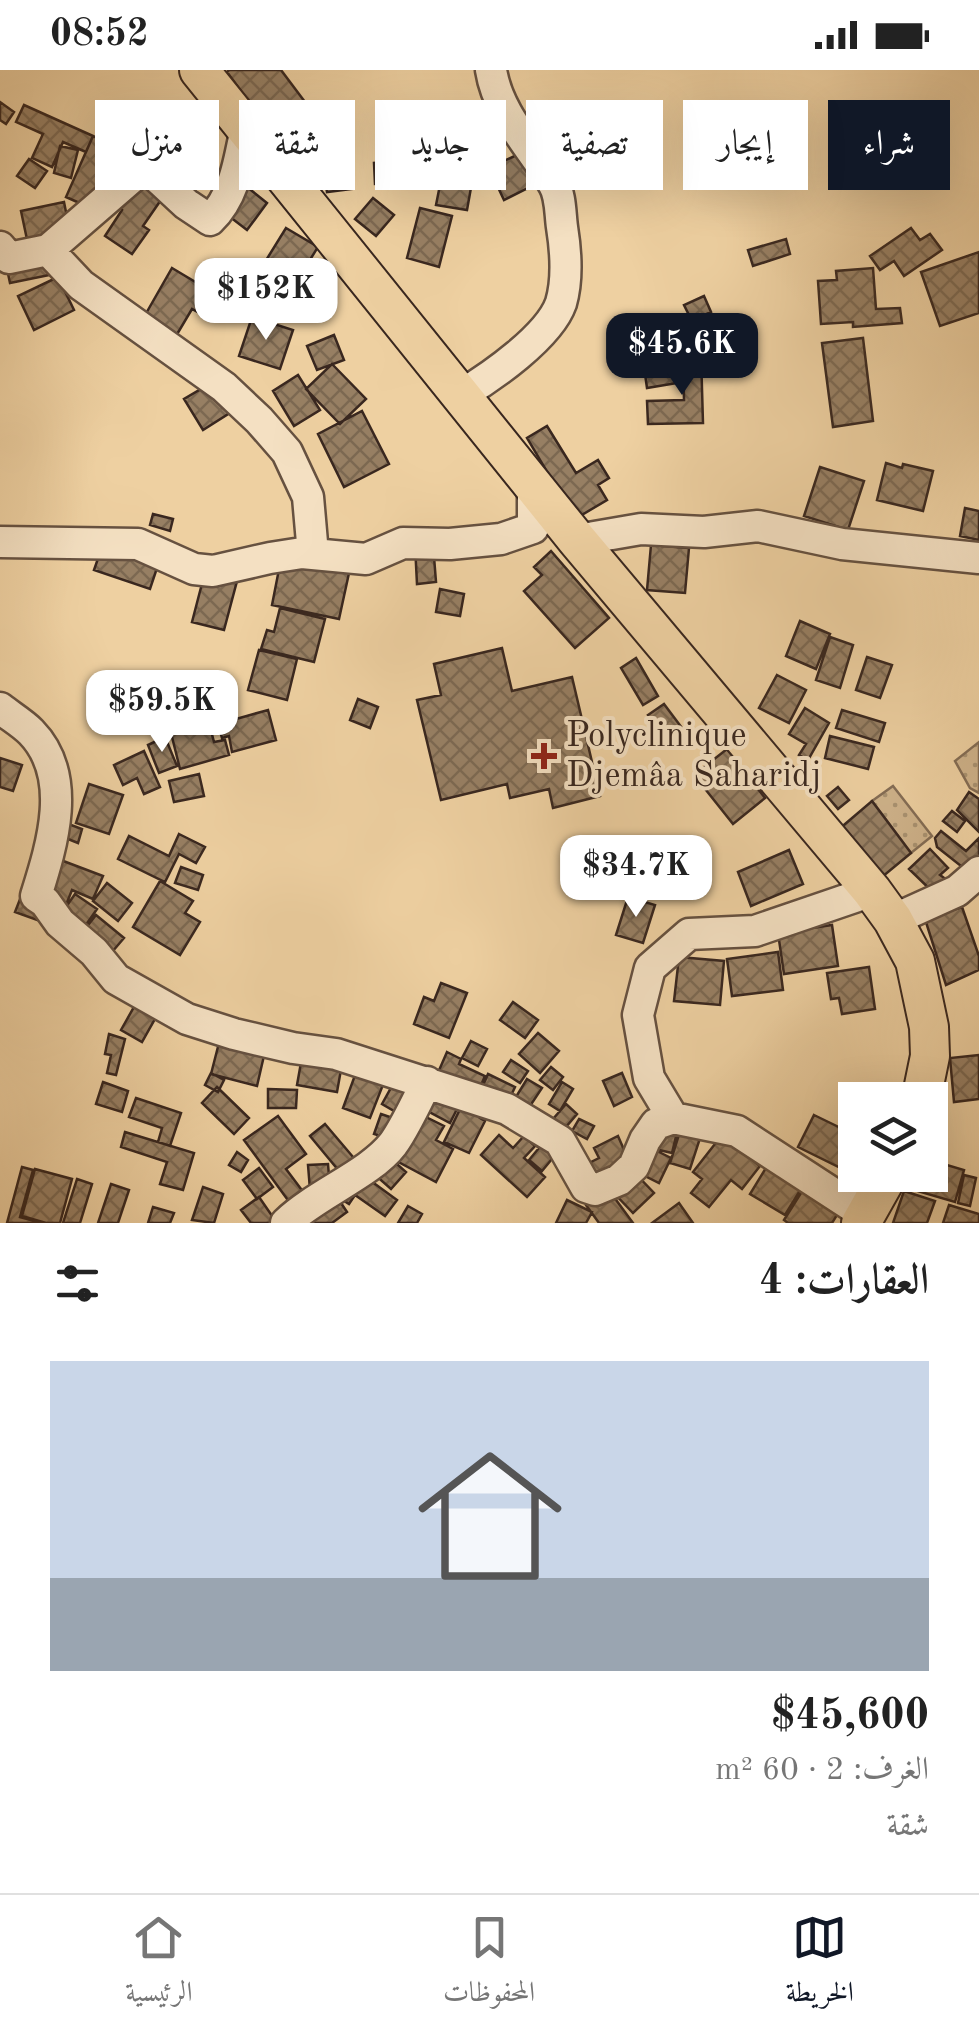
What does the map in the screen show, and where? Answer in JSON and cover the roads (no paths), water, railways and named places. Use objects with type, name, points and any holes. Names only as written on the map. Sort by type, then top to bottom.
[{"type":"main road","points":[[199,70],[239,119]]},
{"type":"main road","points":[[296,190],[577,540],[882,906],[915,961],[929,1028],[930,1056],[925,1082]]},
{"type":"main road","points":[[864,1219],[879,1192]]},
{"type":"street","points":[[461,395],[492,377],[533,342],[559,308],[566,284],[556,187],[494,90],[491,70]]},
{"type":"street","points":[[0,247],[9,258],[48,250],[145,166],[186,204],[210,220],[223,207],[239,159]]},
{"type":"street","points":[[48,250],[81,285],[224,386],[259,420],[287,452],[308,496],[314,554]]},
{"type":"street","points":[[0,542],[138,544],[194,570],[212,572],[270,558],[314,554],[366,559],[402,542],[450,544],[500,539],[533,528],[533,484]]},
{"type":"street","points":[[577,540],[641,529],[704,532],[758,526],[842,544],[979,558]]},
{"type":"street","points":[[0,708],[33,734],[48,758],[56,786],[48,860],[36,896],[46,902],[60,923],[94,952],[116,979],[187,1019],[234,1034],[336,1054],[506,1109],[560,1140],[586,1187],[595,1190],[620,1180],[634,1166],[656,1124],[673,1118],[737,1131],[864,1219]]},
{"type":"street","points":[[673,1118],[649,1078],[638,1016],[650,968],[689,934],[755,932],[956,891],[979,872]]},
{"type":"street","points":[[286,1223],[392,1146],[427,1082]]},
{"type":"place","name":"Polyclinique Djemâa Saharidj","points":[[544,756]]}]
